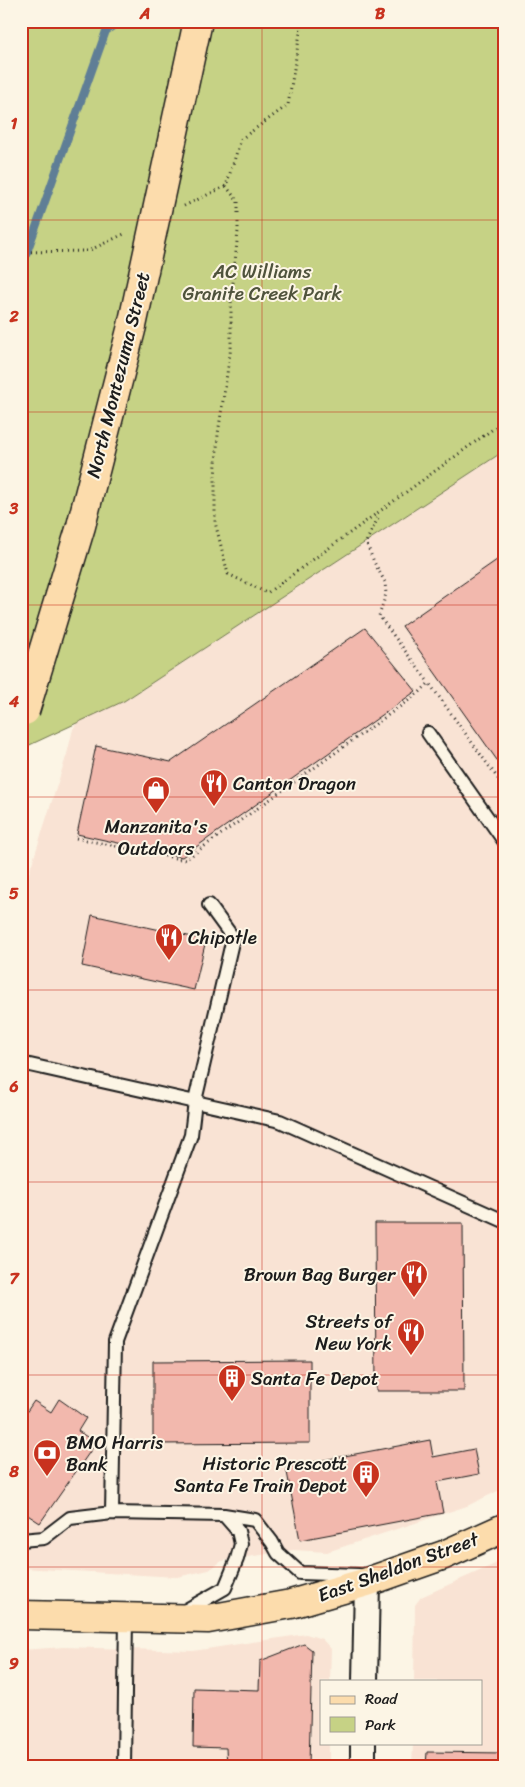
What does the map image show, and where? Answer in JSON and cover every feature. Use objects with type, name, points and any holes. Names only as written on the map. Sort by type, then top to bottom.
[{"type":"main road","name":"North Montezuma Street","points":[[21,724],[81,526],[130,336],[198,21]]},
{"type":"main road","name":"East Sheldon Street","points":[[21,1615],[208,1619],[291,1604],[376,1579],[444,1555],[504,1528]]},
{"type":"street","points":[[365,1680],[376,1579]]},
{"type":"street","points":[[363,1744],[363,1766]]},
{"type":"lane","points":[[428,733],[504,841]]},
{"type":"lane","points":[[112,1513],[115,1342],[192,1135],[195,1101],[233,938],[209,905]]},
{"type":"lane","points":[[21,1063],[280,1121],[504,1221]]},
{"type":"lane","points":[[21,1540],[44,1538],[70,1518],[112,1513],[224,1515],[255,1520],[278,1553],[300,1573],[376,1579]]},
{"type":"lane","points":[[170,1618],[225,1588],[241,1544],[238,1531],[224,1515]]},
{"type":"lane","points":[[124,1766],[126,1618]]},
{"type":"path","points":[[302,21],[288,105],[241,139],[226,186],[238,202],[238,232],[231,304],[231,347],[224,384],[216,461],[214,522],[228,574],[267,593],[504,421]]},
{"type":"path","points":[[378,518],[366,542],[385,582],[386,594],[379,616],[504,787]]},
{"type":"path","points":[[76,838],[185,860],[419,693],[429,683]]},
{"type":"shaded area","points":[[504,451],[504,1488],[467,1506],[327,1552],[293,1550],[222,1561],[209,1570],[177,1577],[21,1568],[21,898],[67,754],[73,729],[96,692],[124,701]]},
{"type":"shaded area","points":[[504,1560],[504,1766],[412,1766],[413,1744],[482,1744],[482,1680],[414,1680],[415,1605],[421,1597]]},
{"type":"shaded area","points":[[306,1634],[322,1639],[331,1649],[330,1680],[320,1680],[320,1744],[329,1744],[329,1766],[21,1766],[21,1650],[64,1647],[193,1651]]},
{"type":"green space","name":"AC Williams Granite Creek Park","points":[[504,21],[504,451],[124,701],[21,749],[21,22]]},
{"type":"building","points":[[504,555],[504,770],[402,626]]},
{"type":"building","points":[[365,628],[416,691],[182,857],[77,834],[96,746],[171,762]]},
{"type":"building","points":[[92,915],[206,940],[194,990],[82,966]]},
{"type":"building","points":[[375,1223],[463,1223],[464,1391],[376,1391]]},
{"type":"building","name":"Santa Fe Depot","points":[[310,1360],[310,1443],[153,1444],[153,1361]]},
{"type":"building","name":"BMO Harris Bank","points":[[59,1399],[86,1418],[78,1431],[96,1443],[40,1523],[23,1512],[21,1514],[21,1420],[34,1401],[51,1412]]},
{"type":"building","name":"Historic Prescott Santa Fe Train Depot","points":[[430,1440],[433,1457],[474,1449],[479,1474],[437,1482],[443,1513],[300,1540],[286,1467]]},
{"type":"building","points":[[304,1644],[312,1650],[309,1766],[227,1766],[226,1748],[193,1747],[194,1688],[259,1690],[260,1661]]},
{"type":"building","points":[[427,1752],[504,1753],[504,1766],[426,1766]]},
{"type":"waterway","points":[[21,269],[106,31],[120,21]]},
{"type":"place","name":"Canton Dragon","points":[[214,807]]},
{"type":"place","name":"Manzanita's Outdoors","points":[[156,814]]},
{"type":"place","name":"Chipotle","points":[[169,961]]},
{"type":"place","name":"Brown Bag Burger","points":[[414,1298]]},
{"type":"place","name":"Streets of New York","points":[[411,1356]]},
{"type":"place","name":"Santa Fe Depot","points":[[232,1402]]},
{"type":"place","name":"BMO Harris Bank","points":[[47,1477]]},
{"type":"place","name":"Historic Prescott Santa Fe Train Depot","points":[[366,1498]]}]
